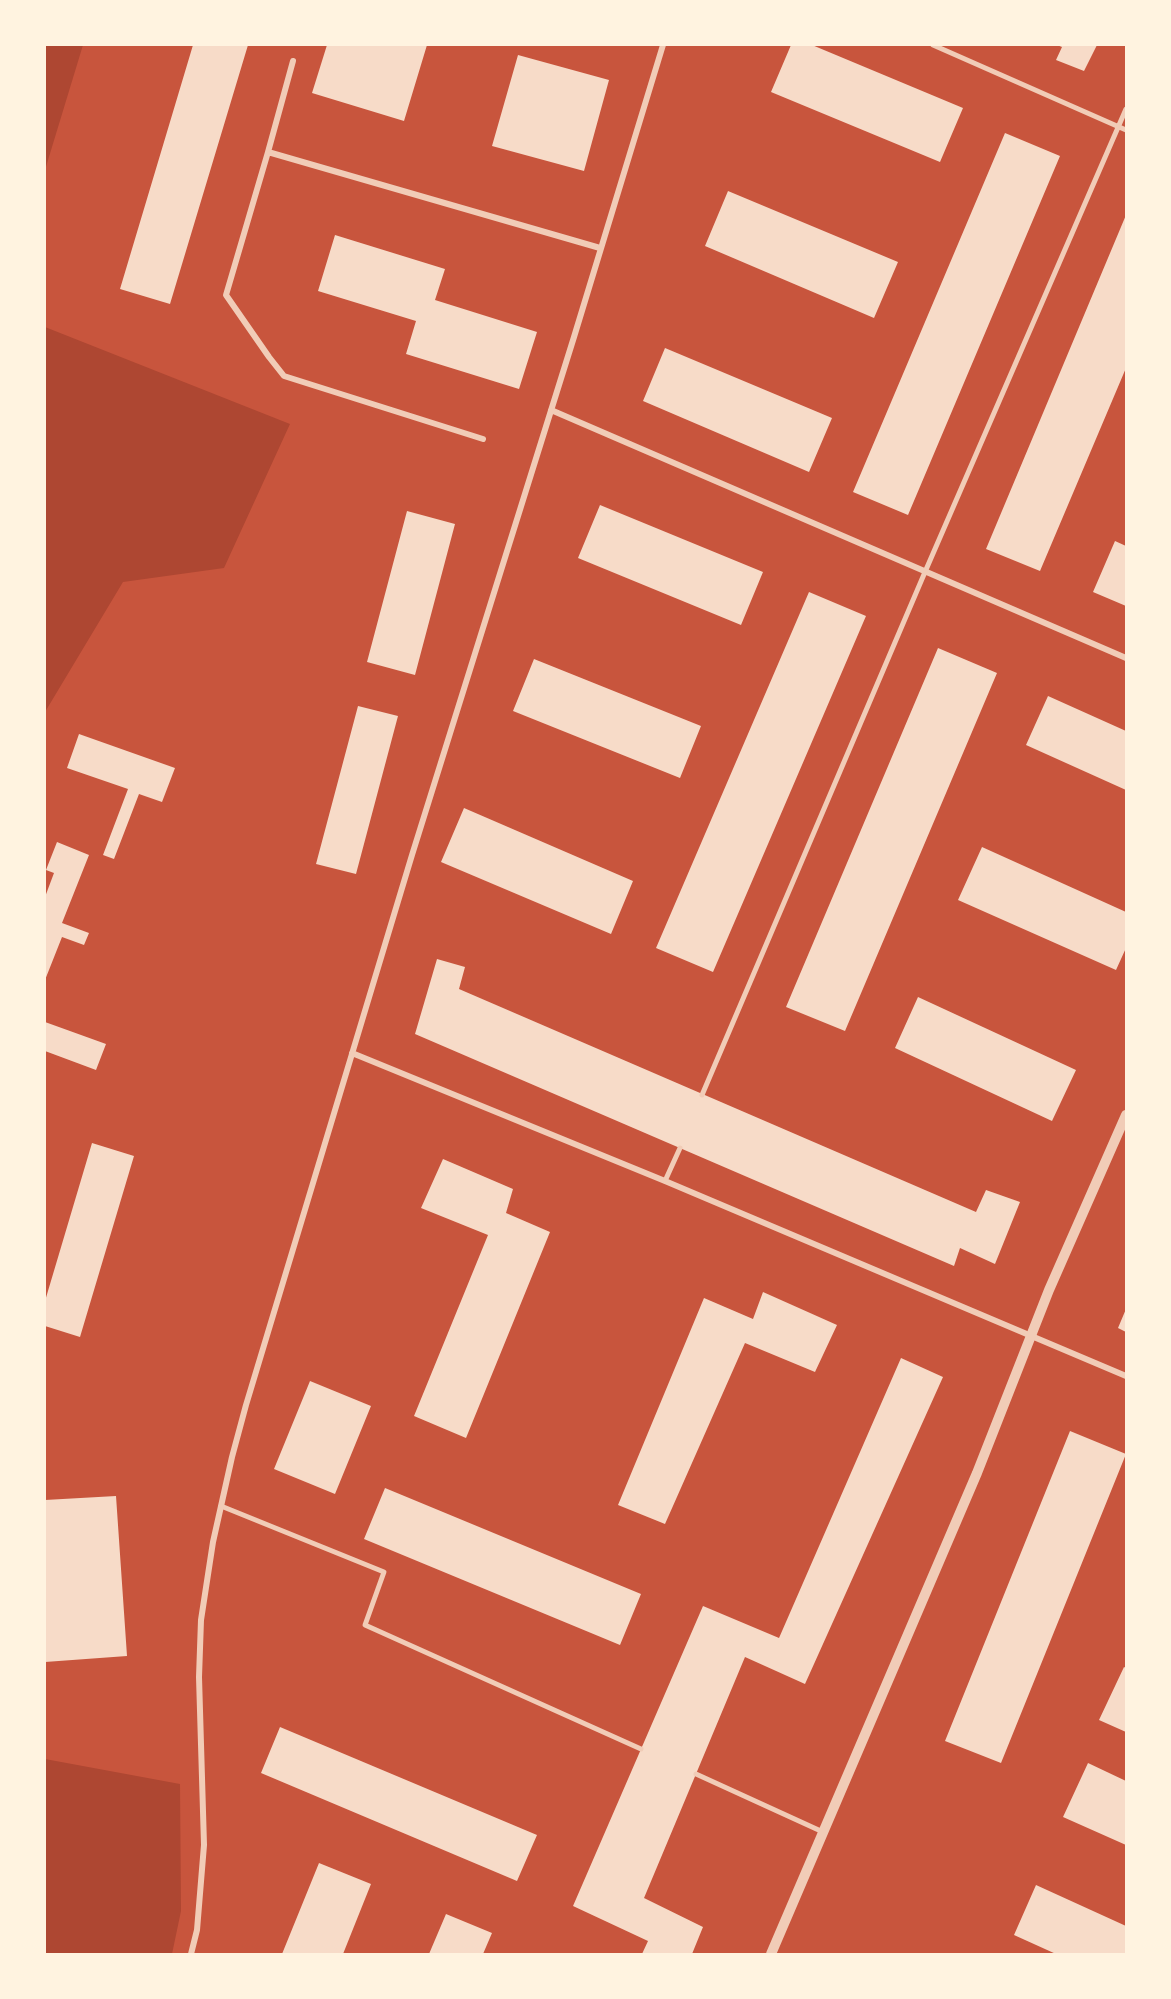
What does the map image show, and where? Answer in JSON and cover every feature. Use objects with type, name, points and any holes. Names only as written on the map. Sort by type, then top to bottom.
[{"type":"street","points":[[192,1954],[197,1930],[204,1845],[199,1648],[211,1554],[221,1506],[246,1405],[352,1053],[663,45]]},
{"type":"street","points":[[933,45],[1126,130]]},
{"type":"street","points":[[293,61],[226,295],[284,376],[483,439]]},
{"type":"street","points":[[702,1095],[1126,109]]},
{"type":"street","points":[[268,152],[600,248]]},
{"type":"street","points":[[551,410],[1126,658]]},
{"type":"street","points":[[352,1053],[665,1181],[1126,1376]]},
{"type":"street","points":[[771,1954],[977,1473],[1030,1335],[1126,1115]]},
{"type":"street","points":[[665,1181],[680,1148]]},
{"type":"street","points":[[221,1506],[384,1572],[365,1625],[641,1749]]},
{"type":"street","points":[[696,1774],[823,1832]]},
{"type":"shaded area","points":[[45,45],[83,45],[45,170]]},
{"type":"shaded area","points":[[45,327],[290,424],[224,568],[123,582],[45,712]]},
{"type":"shaded area","points":[[45,1759],[180,1784],[181,1911],[172,1954],[45,1954]]},
{"type":"building","points":[[193,45],[248,45],[170,304],[120,289]]},
{"type":"building","points":[[327,45],[427,45],[404,121],[312,93]]},
{"type":"building","points":[[791,45],[812,45],[963,108],[940,162],[771,92]]},
{"type":"building","points":[[1057,45],[1097,45],[1084,71],[1056,60],[1062,47]]},
{"type":"building","points":[[518,55],[609,80],[584,171],[492,146]]},
{"type":"building","points":[[1005,133],[1060,156],[908,515],[853,492]]},
{"type":"building","points":[[728,191],[898,262],[874,318],[705,246]]},
{"type":"building","points":[[1126,215],[1126,368],[1040,571],[986,549]]},
{"type":"building","points":[[335,235],[445,269],[435,300],[537,332],[519,389],[406,354],[416,321],[318,291]]},
{"type":"building","points":[[665,348],[832,418],[809,472],[643,401]]},
{"type":"building","points":[[600,505],[763,572],[741,625],[578,558]]},
{"type":"building","points":[[407,511],[455,524],[415,675],[367,662]]},
{"type":"building","points":[[1115,541],[1126,546],[1126,606],[1093,592]]},
{"type":"building","points":[[809,592],[866,616],[713,972],[656,948]]},
{"type":"building","points":[[938,648],[997,673],[845,1031],[786,1007]]},
{"type":"building","points":[[534,659],[701,726],[680,778],[513,711]]},
{"type":"building","points":[[1048,696],[1126,731],[1126,790],[1026,745]]},
{"type":"building","points":[[358,706],[398,716],[356,874],[316,864]]},
{"type":"building","points":[[79,734],[175,768],[162,802],[139,794],[114,859],[103,855],[128,789],[67,768]]},
{"type":"building","points":[[464,808],[633,881],[611,934],[441,862]]},
{"type":"building","points":[[57,842],[89,855],[62,923],[89,933],[84,945],[62,937],[45,980],[45,897],[54,873],[46,870]]},
{"type":"building","points":[[982,847],[1126,912],[1126,948],[1116,970],[958,900]]},
{"type":"building","points":[[437,959],[465,967],[459,989],[976,1212],[986,1190],[1020,1202],[995,1264],[960,1248],[954,1266],[415,1034]]},
{"type":"building","points":[[918,997],[1076,1070],[1052,1121],[895,1048]]},
{"type":"building","points":[[45,1022],[106,1044],[96,1070],[45,1051]]},
{"type":"building","points":[[92,1143],[134,1156],[80,1337],[45,1326],[45,1301]]},
{"type":"building","points":[[443,1159],[513,1189],[506,1213],[550,1232],[466,1438],[414,1416],[488,1235],[421,1208]]},
{"type":"building","points":[[763,1292],[837,1325],[815,1372],[745,1343],[665,1524],[618,1505],[704,1298],[753,1319]]},
{"type":"building","points":[[1126,1309],[1126,1332],[1118,1328]]},
{"type":"building","points":[[901,1358],[943,1377],[805,1684],[745,1657],[644,1898],[703,1927],[692,1954],[642,1954],[648,1941],[573,1906],[703,1606],[779,1638]]},
{"type":"building","points":[[310,1381],[371,1406],[335,1494],[274,1469]]},
{"type":"building","points":[[1070,1431],[1126,1454],[1001,1763],[945,1741]]},
{"type":"building","points":[[385,1488],[641,1594],[620,1645],[364,1539]]},
{"type":"building","points":[[116,1496],[127,1656],[45,1662],[45,1500]]},
{"type":"building","points":[[1124,1667],[1126,1668],[1126,1732],[1099,1720]]},
{"type":"building","points":[[280,1727],[537,1835],[517,1881],[261,1773]]},
{"type":"building","points":[[1088,1763],[1126,1781],[1126,1845],[1063,1817]]},
{"type":"building","points":[[319,1863],[371,1884],[343,1954],[282,1954]]},
{"type":"building","points":[[1036,1885],[1126,1926],[1126,1954],[1056,1954],[1014,1935]]},
{"type":"building","points":[[446,1914],[492,1933],[483,1954],[429,1954]]}]
